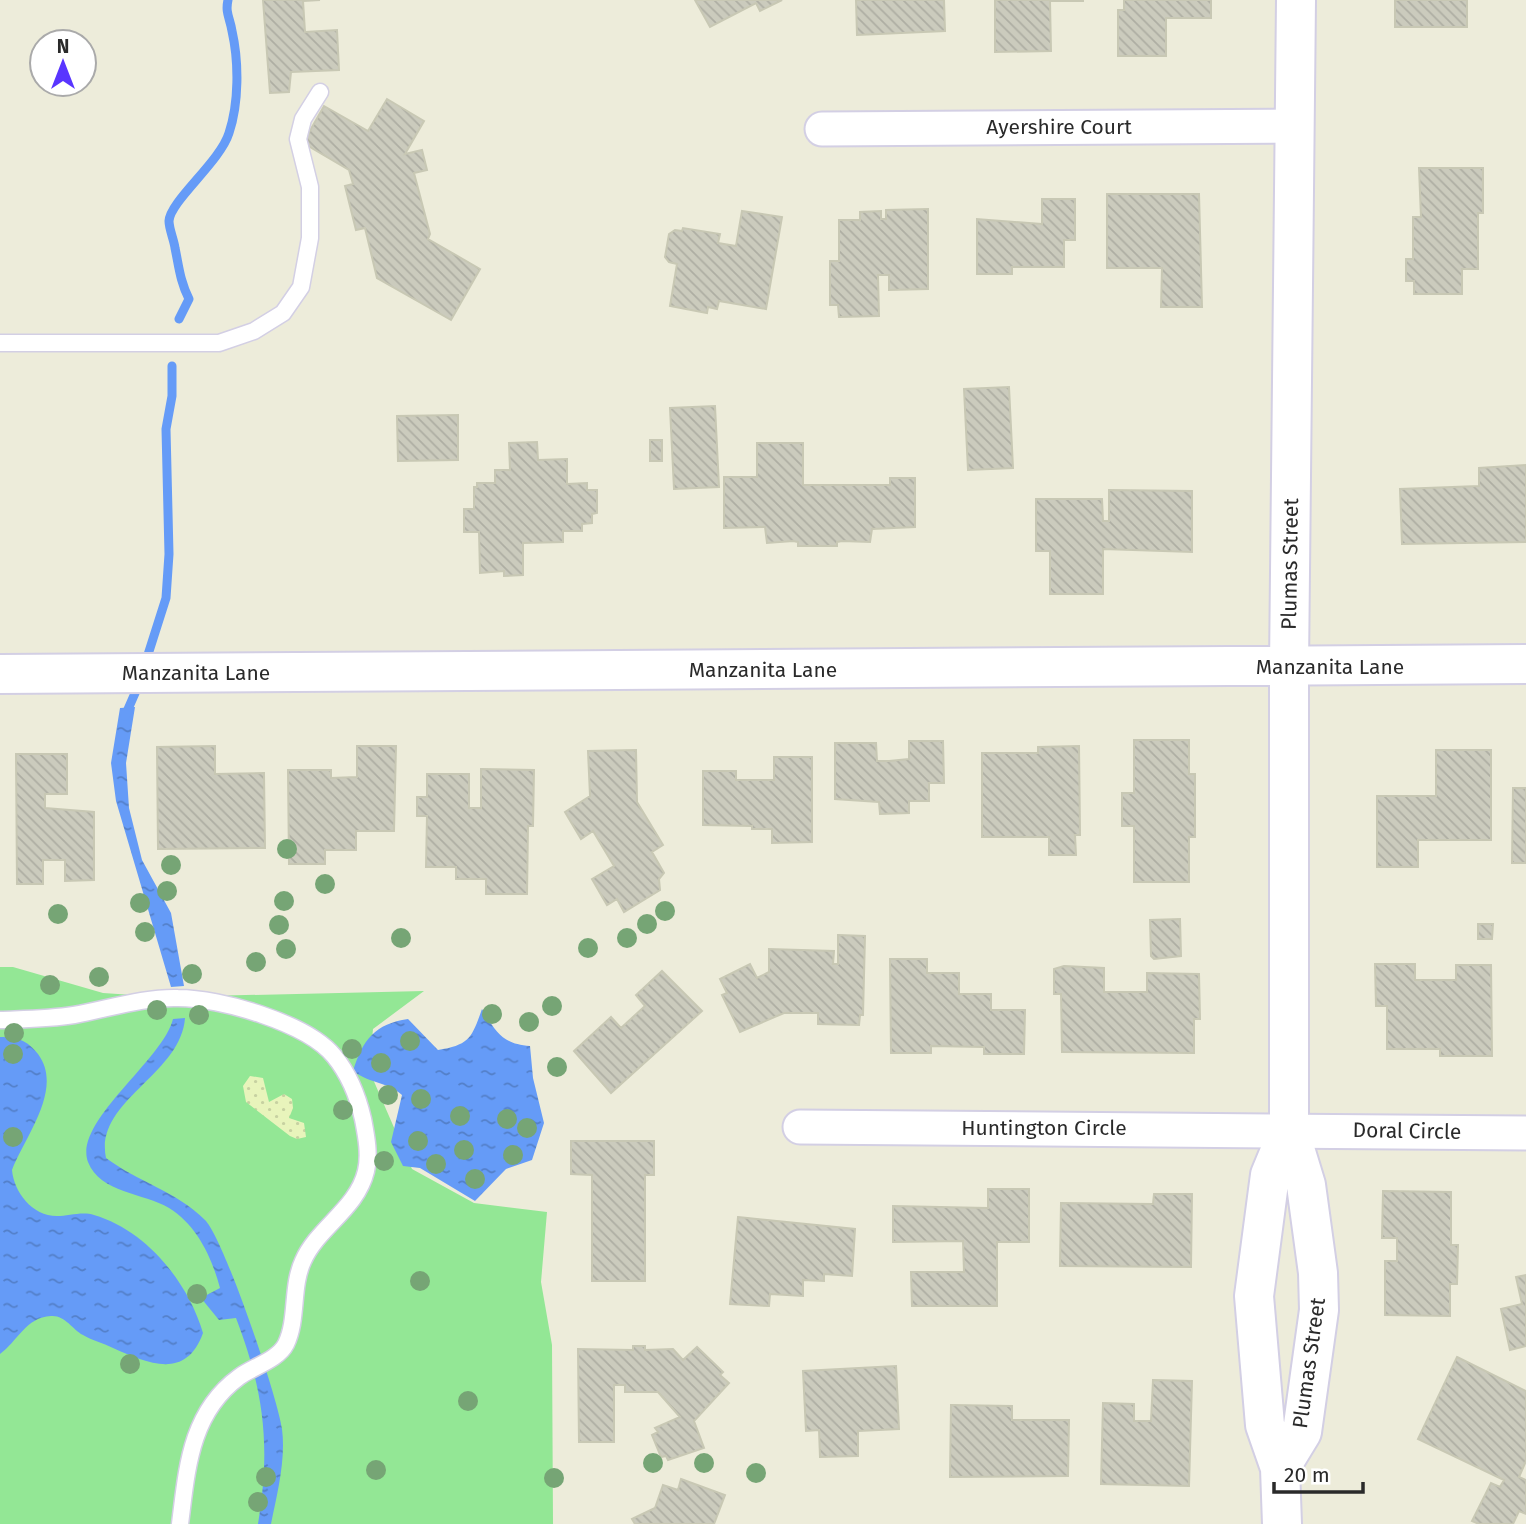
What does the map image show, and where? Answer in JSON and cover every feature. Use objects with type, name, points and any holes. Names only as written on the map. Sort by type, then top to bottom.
[{"type":"street","name":"Plumas Street","points":[[1280,1468],[1302,1432],[1320,1310],[1308,1198],[1289,1129],[1289,667],[1296,0]]},
{"type":"street","name":"Ayershire Court","points":[[822,129],[1295,126]]},
{"type":"street","name":"Manzanita Lane","points":[[0,674],[1526,664]]},
{"type":"street","name":"Huntington Circle","points":[[800,1128],[1289,1129]]},
{"type":"street","name":"Plumas Street","points":[[1282,1524],[1280,1468],[1265,1425],[1254,1296],[1269,1175],[1289,1129]]},
{"type":"street","name":"Doral Circle","points":[[1289,1129],[1526,1133]]},
{"type":"lane","points":[[0,342],[219,343],[254,331],[283,313],[301,287],[310,238],[310,187],[298,139],[303,119],[320,92]]},
{"type":"lane","points":[[0,1020],[72,1015],[157,999],[181,998],[240,1010],[287,1026],[317,1041],[334,1055],[346,1074],[361,1111],[367,1154],[361,1185],[303,1259],[296,1277],[286,1345],[277,1354],[228,1385],[200,1423],[190,1450],[180,1524]]},
{"type":"green space","points":[[0,967],[13,967],[103,993],[163,997],[424,991],[373,1029],[369,1070],[412,1169],[474,1203],[547,1212],[541,1282],[552,1345],[553,1524],[0,1524]]},
{"type":"sand","points":[[250,1076],[263,1078],[269,1102],[284,1094],[292,1099],[293,1108],[289,1118],[304,1123],[306,1137],[297,1139],[290,1136],[246,1102],[243,1086]]},
{"type":"water","points":[[135,707],[126,763],[129,808],[142,860],[171,913],[184,986],[171,987],[116,801],[111,763],[120,708]]},
{"type":"water","points":[[482,1009],[491,1024],[506,1039],[530,1046],[533,1078],[544,1123],[532,1160],[506,1169],[475,1201],[420,1168],[403,1166],[391,1142],[402,1095],[353,1071],[366,1042],[387,1025],[408,1019],[438,1050],[457,1045],[468,1038]]},
{"type":"water","points":[[185,1018],[180,1038],[169,1056],[113,1120],[106,1138],[106,1158],[182,1201],[205,1220],[214,1233],[237,1286],[261,1354],[282,1429],[282,1465],[271,1524],[258,1524],[264,1469],[259,1395],[236,1318],[219,1320],[201,1298],[220,1288],[208,1254],[188,1223],[179,1215],[159,1203],[112,1186],[94,1172],[88,1162],[87,1146],[106,1110],[153,1053],[173,1019]]},
{"type":"water","points":[[0,1037],[26,1042],[34,1049],[45,1068],[47,1082],[40,1112],[12,1170],[16,1186],[26,1201],[40,1212],[57,1216],[90,1214],[113,1222],[147,1245],[162,1260],[187,1295],[203,1333],[196,1348],[187,1358],[164,1364],[139,1359],[86,1337],[56,1316],[42,1317],[28,1325],[0,1354]]},
{"type":"building","points":[[263,0],[320,0],[303,1],[305,32],[337,30],[339,70],[291,72],[289,92],[270,93]]},
{"type":"building","points":[[695,0],[782,0],[760,11],[756,3],[710,27]]},
{"type":"building","points":[[856,0],[944,0],[945,31],[857,35]]},
{"type":"building","points":[[995,0],[1083,1],[1050,1],[1051,51],[995,52]]},
{"type":"building","points":[[1124,0],[1211,0],[1211,18],[1166,18],[1166,56],[1118,56],[1118,10],[1124,10]]},
{"type":"building","points":[[1395,0],[1467,0],[1467,27],[1395,27]]},
{"type":"building","points":[[387,99],[424,121],[405,154],[422,150],[427,170],[414,173],[430,234],[428,239],[480,269],[451,320],[377,278],[365,228],[356,230],[345,186],[353,184],[349,170],[303,143],[324,106],[368,131]]},
{"type":"building","points":[[1419,168],[1483,168],[1483,213],[1478,213],[1478,269],[1462,269],[1462,294],[1414,294],[1414,281],[1406,281],[1406,259],[1413,259],[1413,217],[1421,217]]},
{"type":"building","points":[[1107,194],[1199,194],[1202,307],[1161,307],[1162,268],[1107,268]]},
{"type":"building","points":[[1042,199],[1075,199],[1075,240],[1064,240],[1064,267],[1012,267],[1012,274],[977,274],[977,219],[1042,224]]},
{"type":"building","points":[[928,209],[928,289],[889,290],[889,275],[878,275],[879,316],[839,317],[838,305],[830,305],[830,261],[839,261],[839,220],[860,220],[860,212],[881,211],[881,219],[886,219],[886,210]]},
{"type":"building","points":[[742,211],[782,217],[766,309],[719,301],[717,309],[708,307],[707,313],[670,306],[677,264],[669,262],[665,257],[669,234],[675,230],[682,231],[683,228],[720,234],[718,243],[736,246]]},
{"type":"building","points":[[1009,387],[1013,468],[968,470],[964,389]]},
{"type":"building","points":[[715,406],[719,487],[674,489],[670,408]]},
{"type":"building","points":[[458,415],[458,460],[398,461],[397,416]]},
{"type":"building","points":[[650,440],[662,440],[662,461],[650,461]]},
{"type":"building","points":[[537,442],[538,460],[567,459],[567,484],[587,483],[587,490],[597,490],[597,513],[592,514],[592,523],[582,524],[582,531],[563,531],[563,542],[523,543],[523,575],[504,576],[504,571],[480,573],[479,532],[464,532],[464,509],[474,509],[474,487],[477,487],[477,483],[495,483],[495,470],[510,470],[509,443]]},
{"type":"building","points":[[757,443],[803,443],[803,485],[890,485],[890,478],[915,478],[915,527],[872,529],[870,542],[842,541],[837,542],[837,546],[798,546],[798,542],[793,541],[767,543],[765,527],[724,528],[724,477],[757,477]]},
{"type":"building","points":[[1526,465],[1526,542],[1402,544],[1400,489],[1479,486],[1479,468]]},
{"type":"building","points":[[1109,490],[1192,491],[1192,552],[1103,549],[1103,594],[1050,594],[1050,551],[1036,551],[1036,499],[1102,499],[1103,521],[1109,521]]},
{"type":"building","points":[[1134,740],[1189,740],[1189,774],[1195,774],[1195,837],[1189,837],[1189,882],[1134,882],[1134,826],[1122,826],[1122,793],[1134,793]]},
{"type":"building","points":[[909,741],[943,741],[944,783],[929,783],[929,801],[909,801],[909,813],[880,814],[879,802],[835,799],[835,743],[876,743],[877,761],[889,761],[909,759]]},
{"type":"building","points":[[215,746],[215,774],[264,773],[265,848],[158,849],[157,747]]},
{"type":"building","points":[[357,746],[396,746],[394,831],[356,831],[356,850],[325,850],[325,864],[289,864],[288,770],[331,770],[331,778],[357,777]]},
{"type":"building","points":[[1079,746],[1080,835],[1075,835],[1076,855],[1049,855],[1049,837],[982,837],[982,753],[1038,753],[1038,747]]},
{"type":"building","points":[[636,750],[637,802],[663,845],[652,852],[664,873],[659,879],[660,890],[624,912],[617,899],[607,905],[592,879],[614,866],[593,831],[581,839],[565,812],[590,796],[588,751]]},
{"type":"building","points":[[1436,750],[1491,750],[1491,840],[1418,840],[1418,867],[1377,867],[1377,796],[1436,796]]},
{"type":"building","points":[[16,754],[67,754],[67,794],[45,794],[45,808],[94,812],[94,880],[65,881],[65,860],[43,860],[43,884],[17,884]]},
{"type":"building","points":[[774,757],[812,757],[812,842],[772,843],[772,829],[703,825],[703,771],[736,771],[736,780],[774,780]]},
{"type":"building","points":[[481,769],[534,770],[533,826],[528,826],[527,894],[486,894],[486,879],[456,879],[456,867],[426,867],[427,816],[417,816],[417,797],[427,797],[427,774],[469,774],[469,808],[481,808]]},
{"type":"building","points":[[1513,788],[1526,788],[1526,863],[1512,863]]},
{"type":"building","points":[[1180,919],[1181,956],[1154,959],[1151,956],[1150,920]]},
{"type":"building","points":[[1478,924],[1493,924],[1492,939],[1478,939]]},
{"type":"building","points":[[838,935],[865,936],[863,1015],[860,1015],[859,1025],[818,1024],[818,1013],[784,1013],[740,1032],[722,995],[727,993],[720,979],[750,964],[757,978],[769,972],[769,949],[834,951],[833,964],[838,964]]},
{"type":"building","points":[[890,959],[927,959],[927,973],[959,973],[959,994],[991,994],[991,1010],[1025,1010],[1024,1054],[984,1054],[984,1047],[931,1046],[931,1053],[891,1053]]},
{"type":"building","points":[[1375,964],[1415,964],[1415,980],[1456,980],[1456,965],[1491,965],[1492,1056],[1440,1056],[1440,1049],[1387,1049],[1387,1006],[1376,1006]]},
{"type":"building","points":[[1064,966],[1104,968],[1104,992],[1147,992],[1147,973],[1199,974],[1200,1019],[1194,1019],[1194,1053],[1062,1052],[1061,994],[1054,994],[1054,969]]},
{"type":"building","points":[[662,971],[702,1011],[611,1093],[574,1051],[611,1017],[621,1028],[645,1006],[636,995]]},
{"type":"building","points":[[571,1141],[654,1141],[654,1175],[645,1175],[645,1281],[592,1281],[592,1175],[571,1174]]},
{"type":"building","points":[[988,1189],[1029,1189],[1029,1242],[997,1242],[997,1306],[912,1306],[911,1272],[964,1272],[963,1241],[893,1242],[893,1206],[988,1208]]},
{"type":"building","points":[[1383,1191],[1451,1192],[1451,1245],[1458,1245],[1457,1284],[1450,1284],[1450,1316],[1385,1315],[1385,1261],[1397,1261],[1397,1238],[1382,1238]]},
{"type":"building","points":[[1154,1194],[1192,1194],[1191,1267],[1060,1266],[1061,1203],[1153,1204]]},
{"type":"building","points":[[738,1217],[855,1229],[852,1276],[824,1274],[824,1281],[803,1280],[803,1296],[770,1294],[769,1306],[730,1304]]},
{"type":"building","points":[[1526,1275],[1526,1346],[1510,1350],[1501,1309],[1522,1304],[1516,1277]]},
{"type":"building","points":[[633,1346],[645,1346],[645,1350],[673,1349],[683,1360],[697,1347],[723,1372],[720,1375],[729,1383],[694,1421],[704,1448],[668,1460],[666,1456],[661,1457],[652,1435],[658,1432],[655,1428],[680,1417],[658,1392],[625,1392],[625,1385],[614,1385],[614,1442],[579,1442],[578,1349],[633,1350]]},
{"type":"building","points":[[1457,1357],[1526,1391],[1526,1461],[1519,1477],[1526,1480],[1526,1514],[1519,1511],[1513,1524],[1479,1524],[1472,1521],[1491,1483],[1500,1487],[1504,1480],[1418,1439]]},
{"type":"building","points":[[896,1366],[899,1429],[858,1431],[858,1456],[820,1457],[819,1430],[806,1431],[803,1371]]},
{"type":"building","points":[[1153,1380],[1192,1381],[1189,1486],[1101,1484],[1103,1403],[1134,1404],[1134,1421],[1151,1421]]},
{"type":"building","points":[[951,1405],[1012,1406],[1012,1420],[1069,1420],[1068,1476],[950,1477]]},
{"type":"building","points":[[681,1479],[725,1495],[714,1524],[635,1524],[632,1519],[655,1508],[663,1485],[678,1490]]},
{"type":"waterway","points":[[179,319],[189,299],[169,221],[171,213],[216,156],[229,133],[236,96],[237,69],[227,12],[228,0]]},
{"type":"waterway","points":[[145,664],[166,598],[169,554],[166,429],[172,396],[172,366]]},
{"type":"waterway","points":[[125,716],[139,684]]}]
